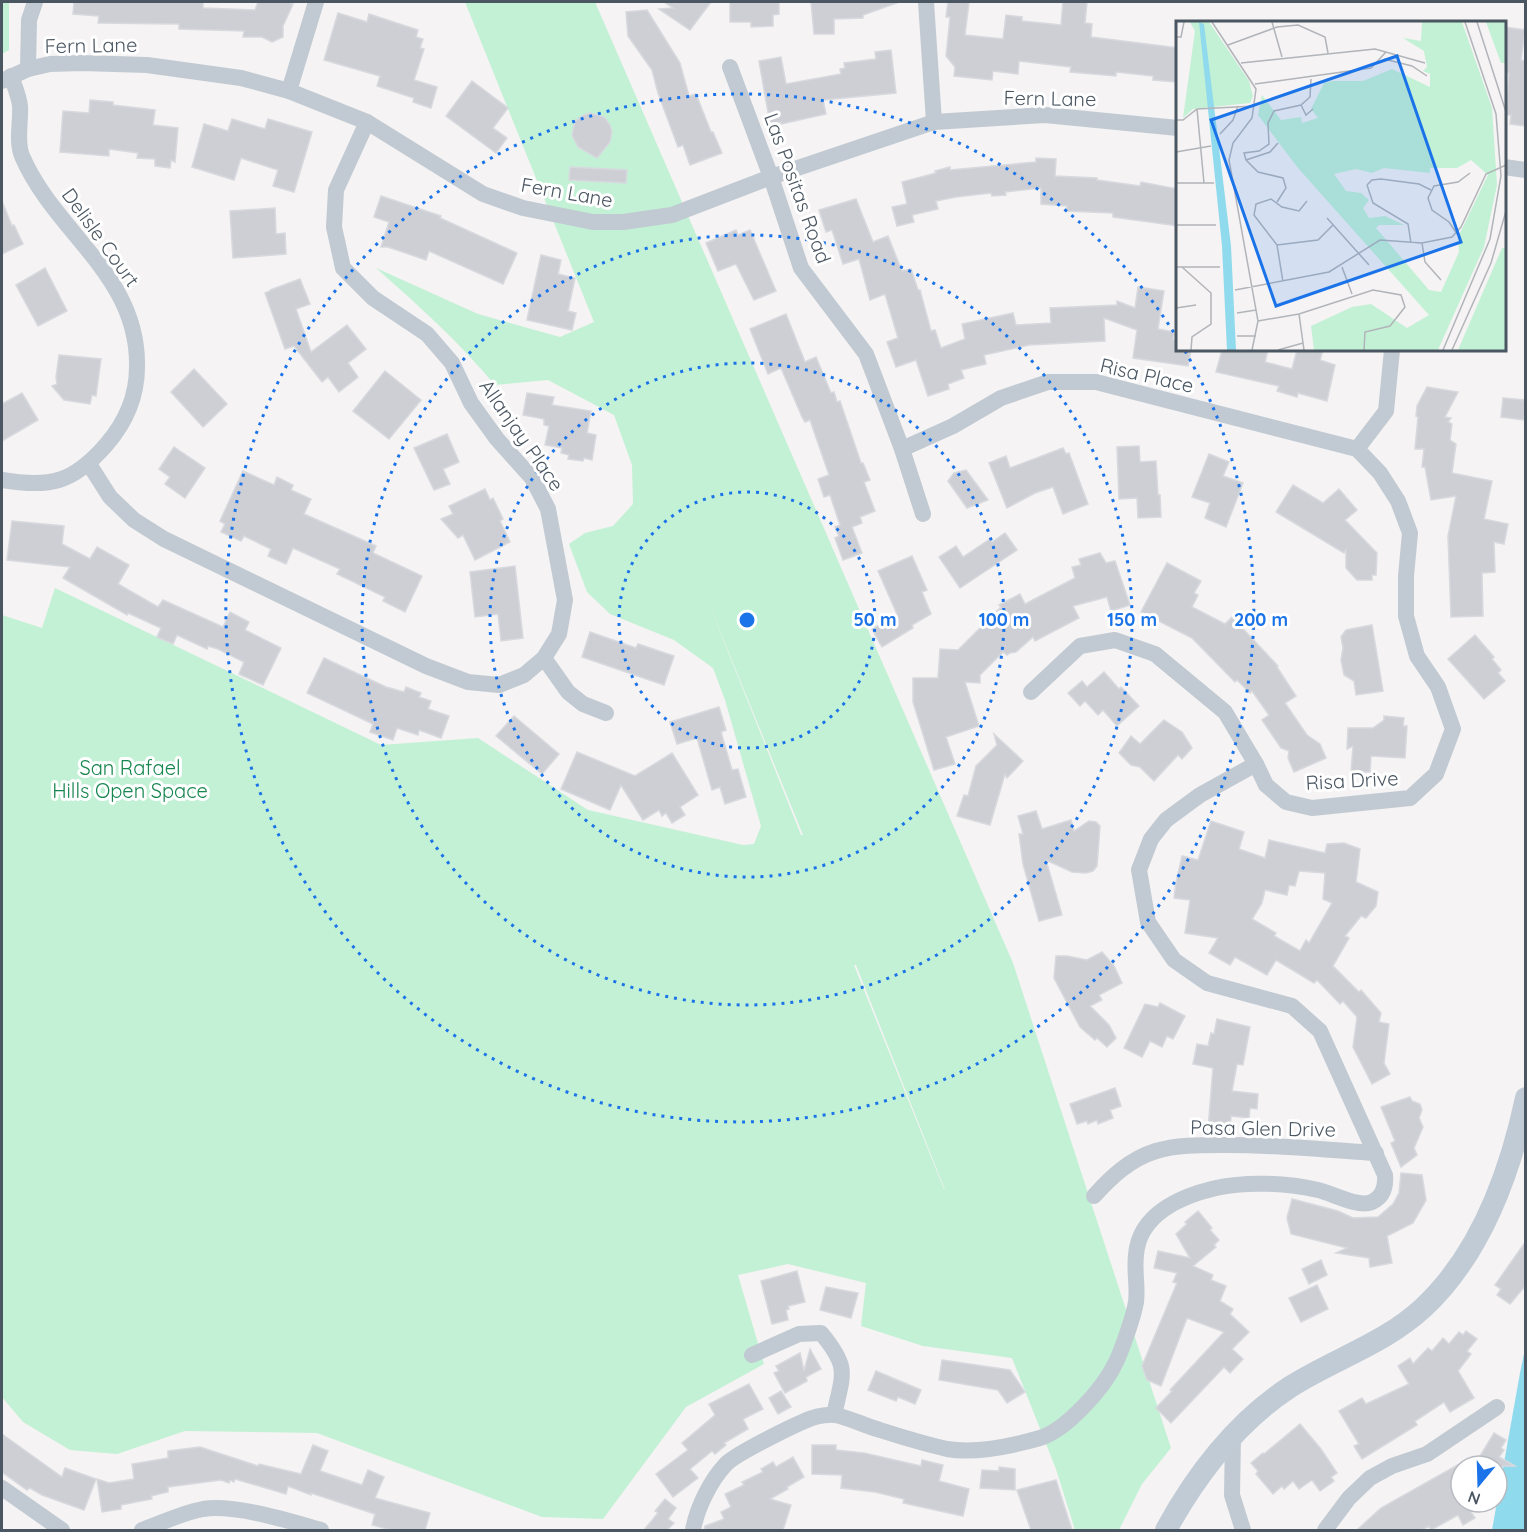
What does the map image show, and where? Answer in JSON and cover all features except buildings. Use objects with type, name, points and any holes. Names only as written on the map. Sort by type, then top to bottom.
[{"type":"main road","points":[[1171,1529],[1194,1483],[1233,1436],[1290,1387],[1383,1339],[1423,1308],[1446,1281],[1478,1233],[1497,1194],[1526,1098]]},
{"type":"street","points":[[28,69],[29,20],[35,2]]},
{"type":"street","points":[[289,91],[316,2]]},
{"type":"street","points":[[926,2],[934,122]]},
{"type":"street","name":"Fern Lane","points":[[6,78],[28,69],[50,64],[81,63],[147,65],[241,78],[289,91],[367,122],[483,194],[523,208],[592,222],[623,222],[672,215],[771,177],[934,122],[1045,115],[1176,128]]},
{"type":"street","name":"Las Positas Road","points":[[730,67],[771,177],[801,268],[866,354],[902,449],[923,514]]},
{"type":"street","name":"Delisle Court","points":[[2,480],[29,485],[60,481],[89,464],[114,436],[129,412],[137,380],[138,345],[129,312],[110,278],[35,181],[21,153],[20,103],[6,78]]},
{"type":"street","name":"Allanjay Place","points":[[89,464],[110,497],[134,520],[164,539],[426,666],[468,682],[498,685],[524,675],[544,658],[559,634],[565,600],[548,509],[532,478],[497,439],[471,403],[452,363],[427,334],[373,298],[343,268],[334,227],[336,190],[367,122]]},
{"type":"street","points":[[1506,167],[1526,170]]},
{"type":"street","points":[[1357,449],[1386,411],[1392,351]]},
{"type":"street","name":"Risa Place","points":[[902,449],[953,426],[1001,398],[1048,382],[1096,382],[1357,449]]},
{"type":"street","name":"Risa Drive","points":[[1031,692],[1080,646],[1115,640],[1155,654],[1226,712],[1266,785],[1286,802],[1311,808],[1410,798],[1436,774],[1453,729],[1438,687],[1417,656],[1406,616],[1406,576],[1410,533],[1398,501],[1380,473],[1357,449]]},
{"type":"street","points":[[544,658],[568,692],[583,704],[606,713]]},
{"type":"street","points":[[693,1530],[699,1506],[726,1464],[742,1452],[813,1418],[834,1415],[878,1430],[949,1449],[986,1450],[1042,1437],[1070,1420],[1095,1394],[1116,1364],[1136,1302],[1136,1253],[1144,1230],[1161,1210],[1181,1198],[1217,1188],[1254,1183],[1319,1190],[1347,1200],[1370,1203],[1383,1192],[1386,1186],[1385,1175],[1320,1031],[1292,1006],[1207,983],[1174,960],[1148,922],[1139,870],[1151,839],[1166,820],[1192,801],[1256,764]]},
{"type":"street","name":"Pasa Glen Drive","points":[[1094,1196],[1123,1168],[1141,1157],[1168,1149],[1200,1145],[1240,1145],[1376,1153]]},
{"type":"street","points":[[752,1355],[799,1334],[821,1333],[835,1350],[844,1371],[834,1415]]},
{"type":"street","points":[[1325,1530],[1349,1498],[1370,1478],[1392,1466],[1427,1454],[1497,1407]]},
{"type":"street","points":[[1233,1436],[1232,1495],[1243,1530]]},
{"type":"street","points":[[2,1488],[62,1530]]},
{"type":"street","points":[[142,1530],[203,1509],[219,1509],[278,1518],[321,1530]]},
{"type":"green space","points":[[2,2],[9,2],[9,50],[2,54]]},
{"type":"green space","name":"San Rafael Hills Open Space","points":[[465,2],[595,2],[1013,963],[1171,1448],[1142,1484],[1119,1530],[1075,1530],[1056,1469],[1012,1358],[923,1346],[861,1326],[866,1283],[788,1264],[738,1275],[764,1364],[686,1407],[603,1519],[542,1517],[317,1433],[185,1431],[117,1454],[70,1450],[23,1422],[2,1397],[2,615],[42,628],[55,588],[381,745],[478,738],[588,810],[743,845],[754,844],[761,826],[725,700],[713,668],[674,640],[610,614],[587,592],[569,544],[585,533],[613,526],[633,504],[632,465],[614,415],[548,380],[495,385],[453,339],[376,268],[478,314],[560,337],[594,322]],"holes":[[[705,594],[803,835],[801,835]],[[854,965],[856,965],[945,1190],[944,1189]]]},
{"type":"water","points":[[1525,1349],[1525,1530],[1492,1530],[1495,1514],[1509,1514],[1509,1454],[1506,1454]]}]
